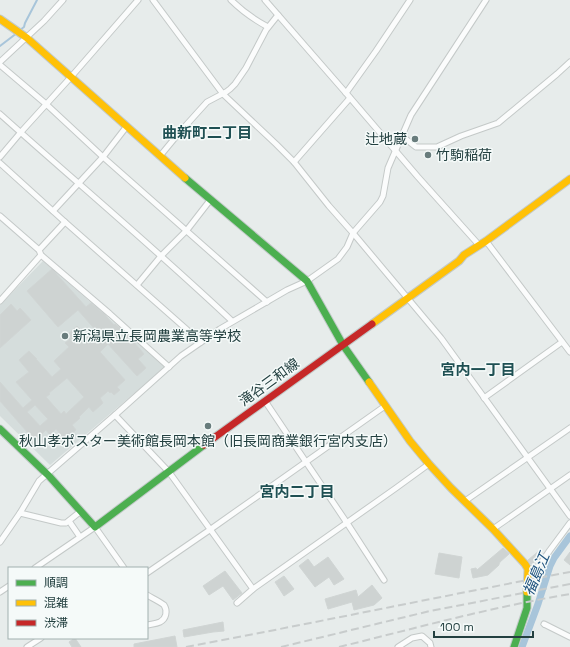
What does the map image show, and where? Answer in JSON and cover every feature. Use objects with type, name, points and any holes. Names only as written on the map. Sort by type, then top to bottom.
[{"type":"street","points":[[64,0],[0,63],[103,157],[267,302]]},
{"type":"street","points":[[0,157],[20,132],[71,77],[138,0]]},
{"type":"street","points":[[153,0],[223,94],[294,162],[329,206],[441,338],[570,516]]},
{"type":"street","points":[[231,0],[256,20],[268,27]]},
{"type":"street","points":[[265,0],[479,245]]},
{"type":"street","points":[[346,92],[376,51],[410,0]]},
{"type":"street","points":[[0,542],[20,513],[39,481],[181,356],[232,321],[287,290],[307,281],[338,259],[347,247],[353,233],[380,202],[383,196],[390,161],[414,111],[486,0]]},
{"type":"street","points":[[160,156],[207,102],[230,90],[238,80],[268,27],[278,15]]},
{"type":"street","points":[[0,19],[27,38],[160,156],[307,281],[343,344],[410,441],[429,464],[522,560],[528,569],[527,608],[514,647]]},
{"type":"street","points":[[402,137],[416,147],[438,146],[498,123],[570,62]]},
{"type":"street","points":[[294,162],[350,98]]},
{"type":"street","points":[[0,114],[232,321]]},
{"type":"street","points":[[53,211],[103,157],[126,126]]},
{"type":"street","points":[[0,163],[201,342]]},
{"type":"street","name":"滝谷三和線","points":[[95,527],[222,432],[570,179]]},
{"type":"street","points":[[137,284],[160,256],[186,230],[211,199]]},
{"type":"street","points":[[0,216],[170,367]]},
{"type":"street","points":[[0,301],[65,222]]},
{"type":"street","points":[[486,241],[570,352]]},
{"type":"street","points":[[484,398],[562,342]]},
{"type":"street","points":[[265,401],[384,580]]},
{"type":"street","points":[[148,572],[385,406]]},
{"type":"street","points":[[115,415],[169,472],[253,589]]},
{"type":"street","points":[[465,501],[570,428]]},
{"type":"street","points":[[0,429],[46,474],[95,527],[123,567]]},
{"type":"street","points":[[237,603],[253,589],[429,464]]},
{"type":"street","points":[[493,529],[570,475]]},
{"type":"street","points":[[20,513],[66,523],[80,511]]},
{"type":"street","points":[[69,521],[80,537]]},
{"type":"street","points":[[528,569],[539,566],[570,523]]},
{"type":"street","points":[[36,567],[95,527]]},
{"type":"street","points":[[148,596],[160,602],[166,611],[165,617],[159,622],[148,625]]},
{"type":"street","points":[[544,624],[570,637]]},
{"type":"street","points":[[398,647],[412,638],[422,636],[430,643],[431,647]]},
{"type":"street","points":[[27,647],[39,639]]},
{"type":"shaded area","name":"新潟県立長岡農業高等学校","points":[[43,261],[165,367],[50,465],[0,416],[0,305]]},
{"type":"building","points":[[52,269],[86,307],[91,303],[114,325],[115,324],[127,334],[144,354],[138,359],[146,368],[137,376],[108,344],[100,352],[125,380],[117,387],[120,390],[114,395],[108,391],[100,398],[103,403],[93,412],[89,407],[72,425],[76,430],[65,439],[56,429],[50,435],[46,430],[35,441],[0,401],[0,382],[23,408],[32,400],[16,382],[29,372],[19,360],[29,351],[52,377],[61,369],[54,361],[69,347],[65,343],[69,340],[66,336],[77,326],[91,341],[99,334],[78,310],[58,327],[27,291]],"holes":[[[67,378],[84,397],[66,414],[64,411],[61,414],[46,397]],[[35,405],[48,419],[40,426],[27,412]]]},
{"type":"building","points":[[11,304],[17,311],[20,308],[31,320],[0,348],[0,315]]},
{"type":"building","points":[[503,548],[509,554],[500,562],[499,565],[488,575],[473,578],[471,569],[476,568],[477,570]]},
{"type":"building","points":[[540,550],[542,554],[539,559],[531,564],[528,560]]},
{"type":"building","points":[[570,552],[570,565],[564,560]]},
{"type":"building","points":[[439,553],[462,557],[459,578],[435,574]]},
{"type":"building","points":[[328,557],[344,579],[334,585],[329,577],[315,587],[299,566],[308,559],[314,567]]},
{"type":"building","points":[[225,571],[242,593],[233,600],[223,586],[209,595],[203,586]]},
{"type":"building","points":[[284,576],[294,589],[284,596],[275,582]]},
{"type":"building","points":[[372,585],[382,598],[374,605],[354,610],[352,602],[328,609],[325,599],[356,590],[358,597]]},
{"type":"building","points":[[223,622],[224,631],[184,637],[183,630]]},
{"type":"building","points":[[175,636],[177,647],[134,647],[134,644]]},
{"type":"building","points":[[76,639],[81,647],[72,647],[69,642]]},
{"type":"waterway","points":[[20,30],[24,27],[37,0]]},
{"type":"waterway","points":[[0,46],[17,33]]},
{"type":"waterway","name":"福島江","points":[[522,647],[550,566],[570,536]]},
{"type":"railway","points":[[186,647],[570,572]]},
{"type":"railway","points":[[281,647],[430,611],[570,584]]},
{"type":"railway","points":[[339,647],[483,611],[570,594]]},
{"type":"traffic: fast","points":[[185,178],[307,281],[343,345],[369,382]]},
{"type":"traffic: fast","points":[[0,429],[49,476],[95,527],[204,445]]},
{"type":"traffic: fast","points":[[514,647],[527,608],[527,592]]},
{"type":"traffic: slow","points":[[0,19],[27,38],[185,178]]},
{"type":"traffic: slow","points":[[372,324],[459,261],[464,255],[486,241],[570,179]]},
{"type":"traffic: slow","points":[[369,382],[410,441],[429,464],[525,564],[528,569],[527,592]]},
{"type":"traffic: jam","points":[[204,445],[372,324]]},
{"type":"place","name":"辻地蔵","points":[[415,139]]},
{"type":"place","name":"竹駒稲荷","points":[[428,155]]},
{"type":"place","name":"新潟県立長岡農業高等学校","points":[[65,336]]},
{"type":"place","name":"秋山孝ポスター美術館長岡本館（旧長岡商業銀行宮内支店）","points":[[208,426]]},
{"type":"district","name":"曲新町二丁目","points":[[207,132]]},
{"type":"district","name":"宮内一丁目","points":[[478,369]]},
{"type":"district","name":"宮内二丁目","points":[[297,491]]}]
